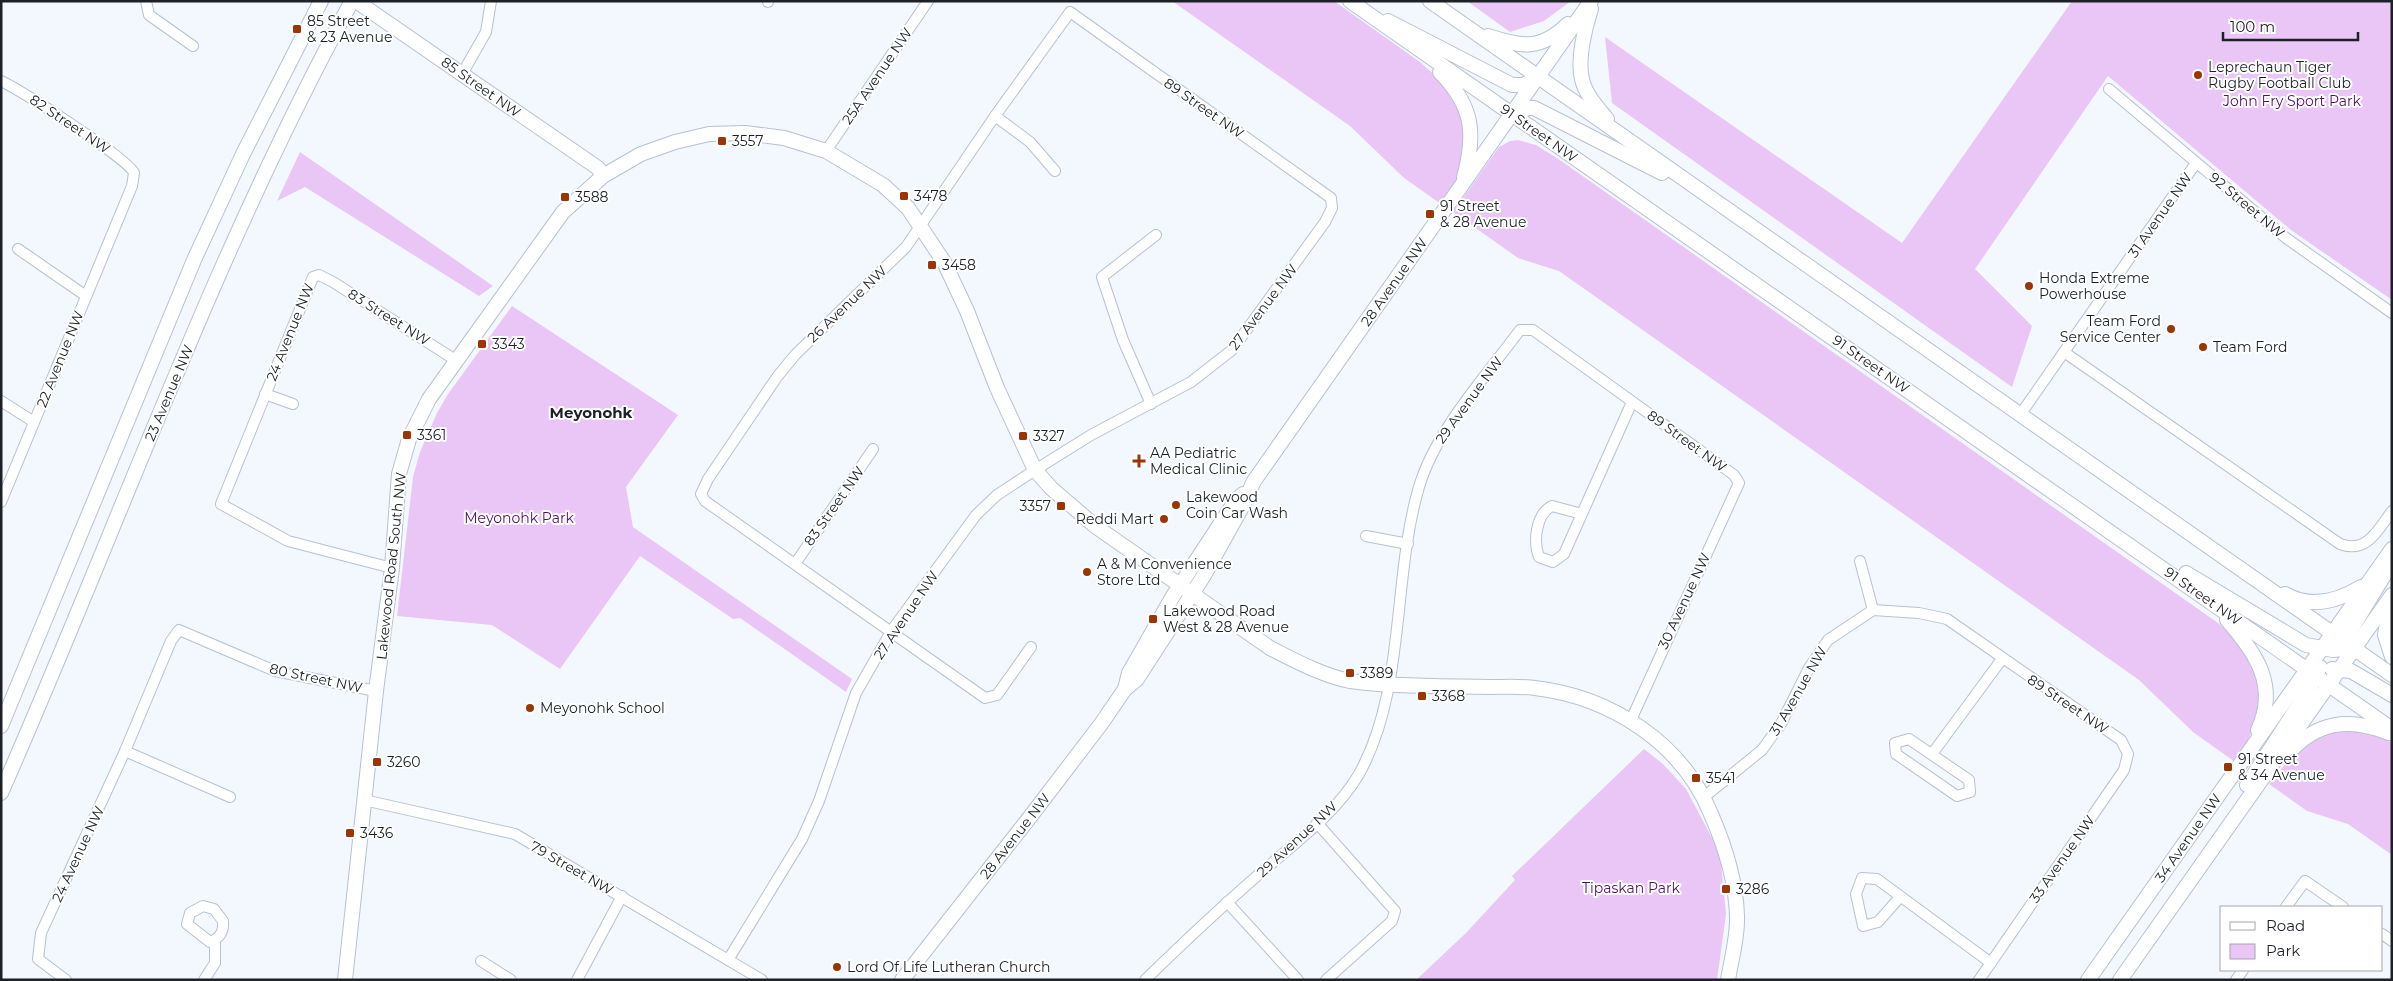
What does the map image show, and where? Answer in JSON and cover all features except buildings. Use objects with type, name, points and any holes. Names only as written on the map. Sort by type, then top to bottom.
[{"type":"main road","name":"23 Avenue NW","points":[[1,726],[194,260],[243,154],[321,1]]},
{"type":"main road","name":"23 Avenue NW","points":[[1,792],[218,273],[276,148],[354,1]]},
{"type":"main road","name":"85 Street NW","points":[[354,1],[598,168],[603,176]]},
{"type":"main road","points":[[1430,1],[2332,633],[2337,648]]},
{"type":"main road","points":[[1472,30],[1518,45],[1541,43],[1560,32],[1591,1]]},
{"type":"main road","points":[[1591,1],[1586,24],[1582,79],[1595,105],[1620,134]]},
{"type":"main road","name":"28 Avenue NW","points":[[902,980],[1030,817],[1101,724],[1125,689],[1137,679],[1192,594],[1243,505],[1249,489],[1591,1]]},
{"type":"main road","points":[[1355,5],[1424,38],[1512,85],[1523,85],[1539,77]]},
{"type":"main road","name":"91 Street NW","points":[[1355,5],[2210,600],[2323,670],[2329,684],[2392,729]]},
{"type":"main road","points":[[1410,44],[1448,80],[1460,97],[1470,119],[1471,147],[1461,185]]},
{"type":"main road","points":[[1512,114],[1528,108],[1534,108],[1662,173],[1686,181]]},
{"type":"main road","name":"Lakewood Road South NW","points":[[345,980],[376,691],[392,568],[399,474],[409,439],[429,399],[563,212],[603,176],[641,154],[675,142],[709,134],[745,133],[784,138],[826,151],[883,185],[908,208],[944,262],[968,311],[997,388],[1035,470],[1051,488],[1095,526],[1270,648],[1300,662],[1348,680],[1389,685],[1536,688],[1591,701],[1630,720],[1664,745],[1688,771],[1704,797],[1726,851],[1737,917],[1728,980]]},
{"type":"main road","name":"28 Avenue NW","points":[[1125,689],[1129,673],[1180,585],[1236,500],[1249,489]]},
{"type":"main road","points":[[2070,503],[2306,645],[2337,648],[2392,675]]},
{"type":"main road","name":"34 Avenue NW","points":[[2337,648],[2332,633],[2392,549]]},
{"type":"main road","points":[[2337,648],[2392,562]]},
{"type":"main road","points":[[2241,569],[2289,596],[2307,601],[2327,602],[2342,599],[2366,584]]},
{"type":"main road","points":[[2392,597],[2386,621],[2385,635],[2392,657]]},
{"type":"main road","name":"34 Avenue NW","points":[[2088,980],[2245,757],[2323,670],[2337,648],[2392,597]]},
{"type":"main road","points":[[2210,600],[2257,657],[2265,680],[2266,705],[2261,723],[2245,757]]},
{"type":"main road","name":"34 Avenue NW","points":[[2323,670],[2337,648]]},
{"type":"main road","points":[[2218,841],[2243,791],[2323,670],[2350,671],[2392,695]]},
{"type":"main road","name":"34 Avenue NW","points":[[2120,980],[2329,684],[2323,670]]},
{"type":"main road","points":[[2218,841],[2255,798],[2295,746],[2309,736],[2323,728],[2340,723],[2371,726],[2392,735]]},
{"type":"street","points":[[146,1],[149,15],[193,46]]},
{"type":"street","points":[[462,74],[486,32],[491,1]]},
{"type":"street","name":"25A Avenue NW","points":[[826,151],[928,1]]},
{"type":"street","name":"26 Avenue NW","points":[[794,564],[705,500],[701,494],[708,479],[777,377],[795,355],[906,247],[995,116],[1070,12]]},
{"type":"street","name":"89 Street NW","points":[[1070,12],[1331,198],[1332,208]]},
{"type":"street","name":"82 Street NW","points":[[1,81],[34,100],[128,164],[134,173]]},
{"type":"street","name":"92 Street NW","points":[[2109,89],[2286,238],[2392,313]]},
{"type":"street","points":[[995,116],[1030,142],[1055,171]]},
{"type":"street","name":"31 Avenue NW","points":[[2020,415],[2196,163]]},
{"type":"street","name":"22 Avenue NW","points":[[1,502],[132,186],[134,173]]},
{"type":"street","name":"27 Avenue NW","points":[[728,960],[802,839],[819,801],[856,693],[892,630],[976,515],[997,495],[1035,470],[1091,435],[1191,382],[1232,350],[1325,222],[1332,208]]},
{"type":"street","points":[[1151,404],[1123,340],[1102,277],[1156,234]]},
{"type":"street","name":"22 Avenue NW","points":[[18,249],[86,296]]},
{"type":"street","name":"83 Street NW","points":[[319,275],[457,361]]},
{"type":"street","name":"24 Avenue NW","points":[[319,275],[313,277],[310,283],[221,504],[288,541],[392,568]]},
{"type":"street","name":"29 Avenue NW","points":[[1146,980],[1227,902],[1317,823],[1340,799],[1358,775],[1372,746],[1389,685],[1408,544],[1419,487],[1438,441],[1520,330],[1533,330]]},
{"type":"street","name":"89 Street NW","points":[[1533,330],[1734,475],[1739,483]]},
{"type":"street","points":[[2064,352],[2333,540],[2346,546],[2358,547],[2374,536],[2392,511]]},
{"type":"street","name":"24 Avenue NW","points":[[265,394],[293,404]]},
{"type":"street","name":"22 Avenue NW","points":[[1,401],[34,422]]},
{"type":"street","name":"89 Street NW","points":[[1582,514],[1552,506],[1543,512],[1540,516],[1536,544],[1539,557],[1553,562],[1563,557],[1632,402]]},
{"type":"street","name":"83 Street NW","points":[[794,564],[873,449]]},
{"type":"street","name":"30 Avenue NW","points":[[1630,720],[1739,483]]},
{"type":"street","points":[[1366,536],[1408,544]]},
{"type":"street","points":[[1860,562],[1873,610]]},
{"type":"street","points":[[794,564],[892,630],[985,698],[997,694],[1031,646]]},
{"type":"street","name":"89 Street NW","points":[[1873,610],[1919,613],[1947,619],[2121,740],[2128,754]]},
{"type":"street","name":"31 Avenue NW","points":[[1704,797],[1762,750],[1782,722],[1809,668],[1828,640],[1873,610]]},
{"type":"street","name":"80 Street NW","points":[[175,635],[179,630],[275,671],[376,691]]},
{"type":"street","name":"24 Avenue NW","points":[[66,980],[38,958],[42,933],[125,751],[175,635]]},
{"type":"street","points":[[1932,754],[2002,659]]},
{"type":"street","points":[[1909,739],[1932,754],[1968,780],[1970,792],[1957,796],[1896,754],[1895,743],[1909,739]]},
{"type":"street","points":[[125,751],[230,797]]},
{"type":"street","name":"33 Avenue NW","points":[[1978,980],[2124,770],[2128,754]]},
{"type":"street","name":"79 Street NW","points":[[364,800],[515,834],[762,980]]},
{"type":"street","points":[[1317,823],[1393,907],[1395,915],[1392,921],[1326,980]]},
{"type":"street","points":[[1900,897],[1878,922],[1863,926],[1856,894],[1862,878],[1877,879],[1991,963]]},
{"type":"street","points":[[2287,906],[2304,881],[2342,906]]},
{"type":"street","points":[[577,980],[622,896]]},
{"type":"street","points":[[1227,902],[1298,980]]},
{"type":"street","points":[[204,980],[215,963],[215,940]]},
{"type":"street","points":[[481,961],[511,980]]},
{"type":"green space","points":[[1172,1],[1334,1],[1420,62],[1452,94],[1467,130],[1459,175],[1441,204],[1404,178],[1350,126]]},
{"type":"green space","points":[[1467,1],[1571,1],[1544,21],[1510,32]]},
{"type":"green space","name":"John Fry Sport Park","points":[[2072,1],[2392,1],[2392,300],[2291,230],[2108,76],[1975,269],[2032,326],[2012,387],[1612,103],[1605,37],[1902,243]]},
{"type":"green space","points":[[1518,140],[1536,145],[1557,158],[2218,623],[2235,640],[2247,656],[2255,672],[2259,688],[2259,705],[2255,723],[2247,742],[2235,762],[2193,732],[2139,680],[1559,271],[1518,258],[1453,212],[1499,147],[1510,141]]},
{"type":"green space","points":[[300,152],[493,286],[479,296],[305,187],[277,201]]},
{"type":"green space","name":"Meyonohk Park","points":[[512,306],[678,415],[626,487],[633,527],[852,679],[846,692],[740,618],[733,619],[640,556],[560,669],[492,625],[397,616],[413,477],[420,452],[437,413],[448,394]]},
{"type":"green space","points":[[2340,727],[2382,736],[2392,743],[2392,855],[2348,824],[2307,811],[2269,784],[2299,747]]},
{"type":"green space","name":"Tipaskan Park","points":[[1644,749],[1663,764],[1686,789],[1720,853],[1726,914],[1717,980],[1416,980],[1466,933],[1515,880],[1512,876]]},
{"type":"place","name":"85 Street & 23 Avenue","points":[[297,29]]},
{"type":"place","name":"Leprechaun Tiger Rugby Football Club","points":[[2198,75]]},
{"type":"place","name":"3557","points":[[722,141]]},
{"type":"place","name":"3478","points":[[904,196]]},
{"type":"place","name":"3588","points":[[565,197]]},
{"type":"place","name":"91 Street & 28 Avenue","points":[[1430,214]]},
{"type":"place","name":"3458","points":[[932,265]]},
{"type":"place","name":"Honda Extreme Powerhouse","points":[[2029,286]]},
{"type":"place","name":"Team Ford Service Center","points":[[2171,329]]},
{"type":"place","name":"3343","points":[[482,344]]},
{"type":"place","name":"Team Ford","points":[[2203,347]]},
{"type":"place","name":"3361","points":[[407,435]]},
{"type":"place","name":"3327","points":[[1023,436]]},
{"type":"place","name":"AA Pediatric Medical Clinic","points":[[1139,461]]},
{"type":"place","name":"Lakewood Coin Car Wash","points":[[1176,505]]},
{"type":"place","name":"3357","points":[[1061,506]]},
{"type":"place","name":"Reddi Mart","points":[[1164,519]]},
{"type":"place","name":"A & M Convenience Store Ltd","points":[[1087,572]]},
{"type":"place","name":"Lakewood Road West & 28 Avenue","points":[[1153,619]]},
{"type":"place","name":"3389","points":[[1350,673]]},
{"type":"place","name":"3368","points":[[1422,696]]},
{"type":"place","name":"Meyonohk School","points":[[530,708]]},
{"type":"place","name":"3260","points":[[377,762]]},
{"type":"place","name":"91 Street & 34 Avenue","points":[[2228,767]]},
{"type":"place","name":"3541","points":[[1696,778]]},
{"type":"place","name":"3436","points":[[350,833]]},
{"type":"place","name":"3286","points":[[1726,889]]},
{"type":"place","name":"Lord Of Life Lutheran Church","points":[[837,967]]},
{"type":"district","name":"Meyonohk","points":[[591,412]]}]
